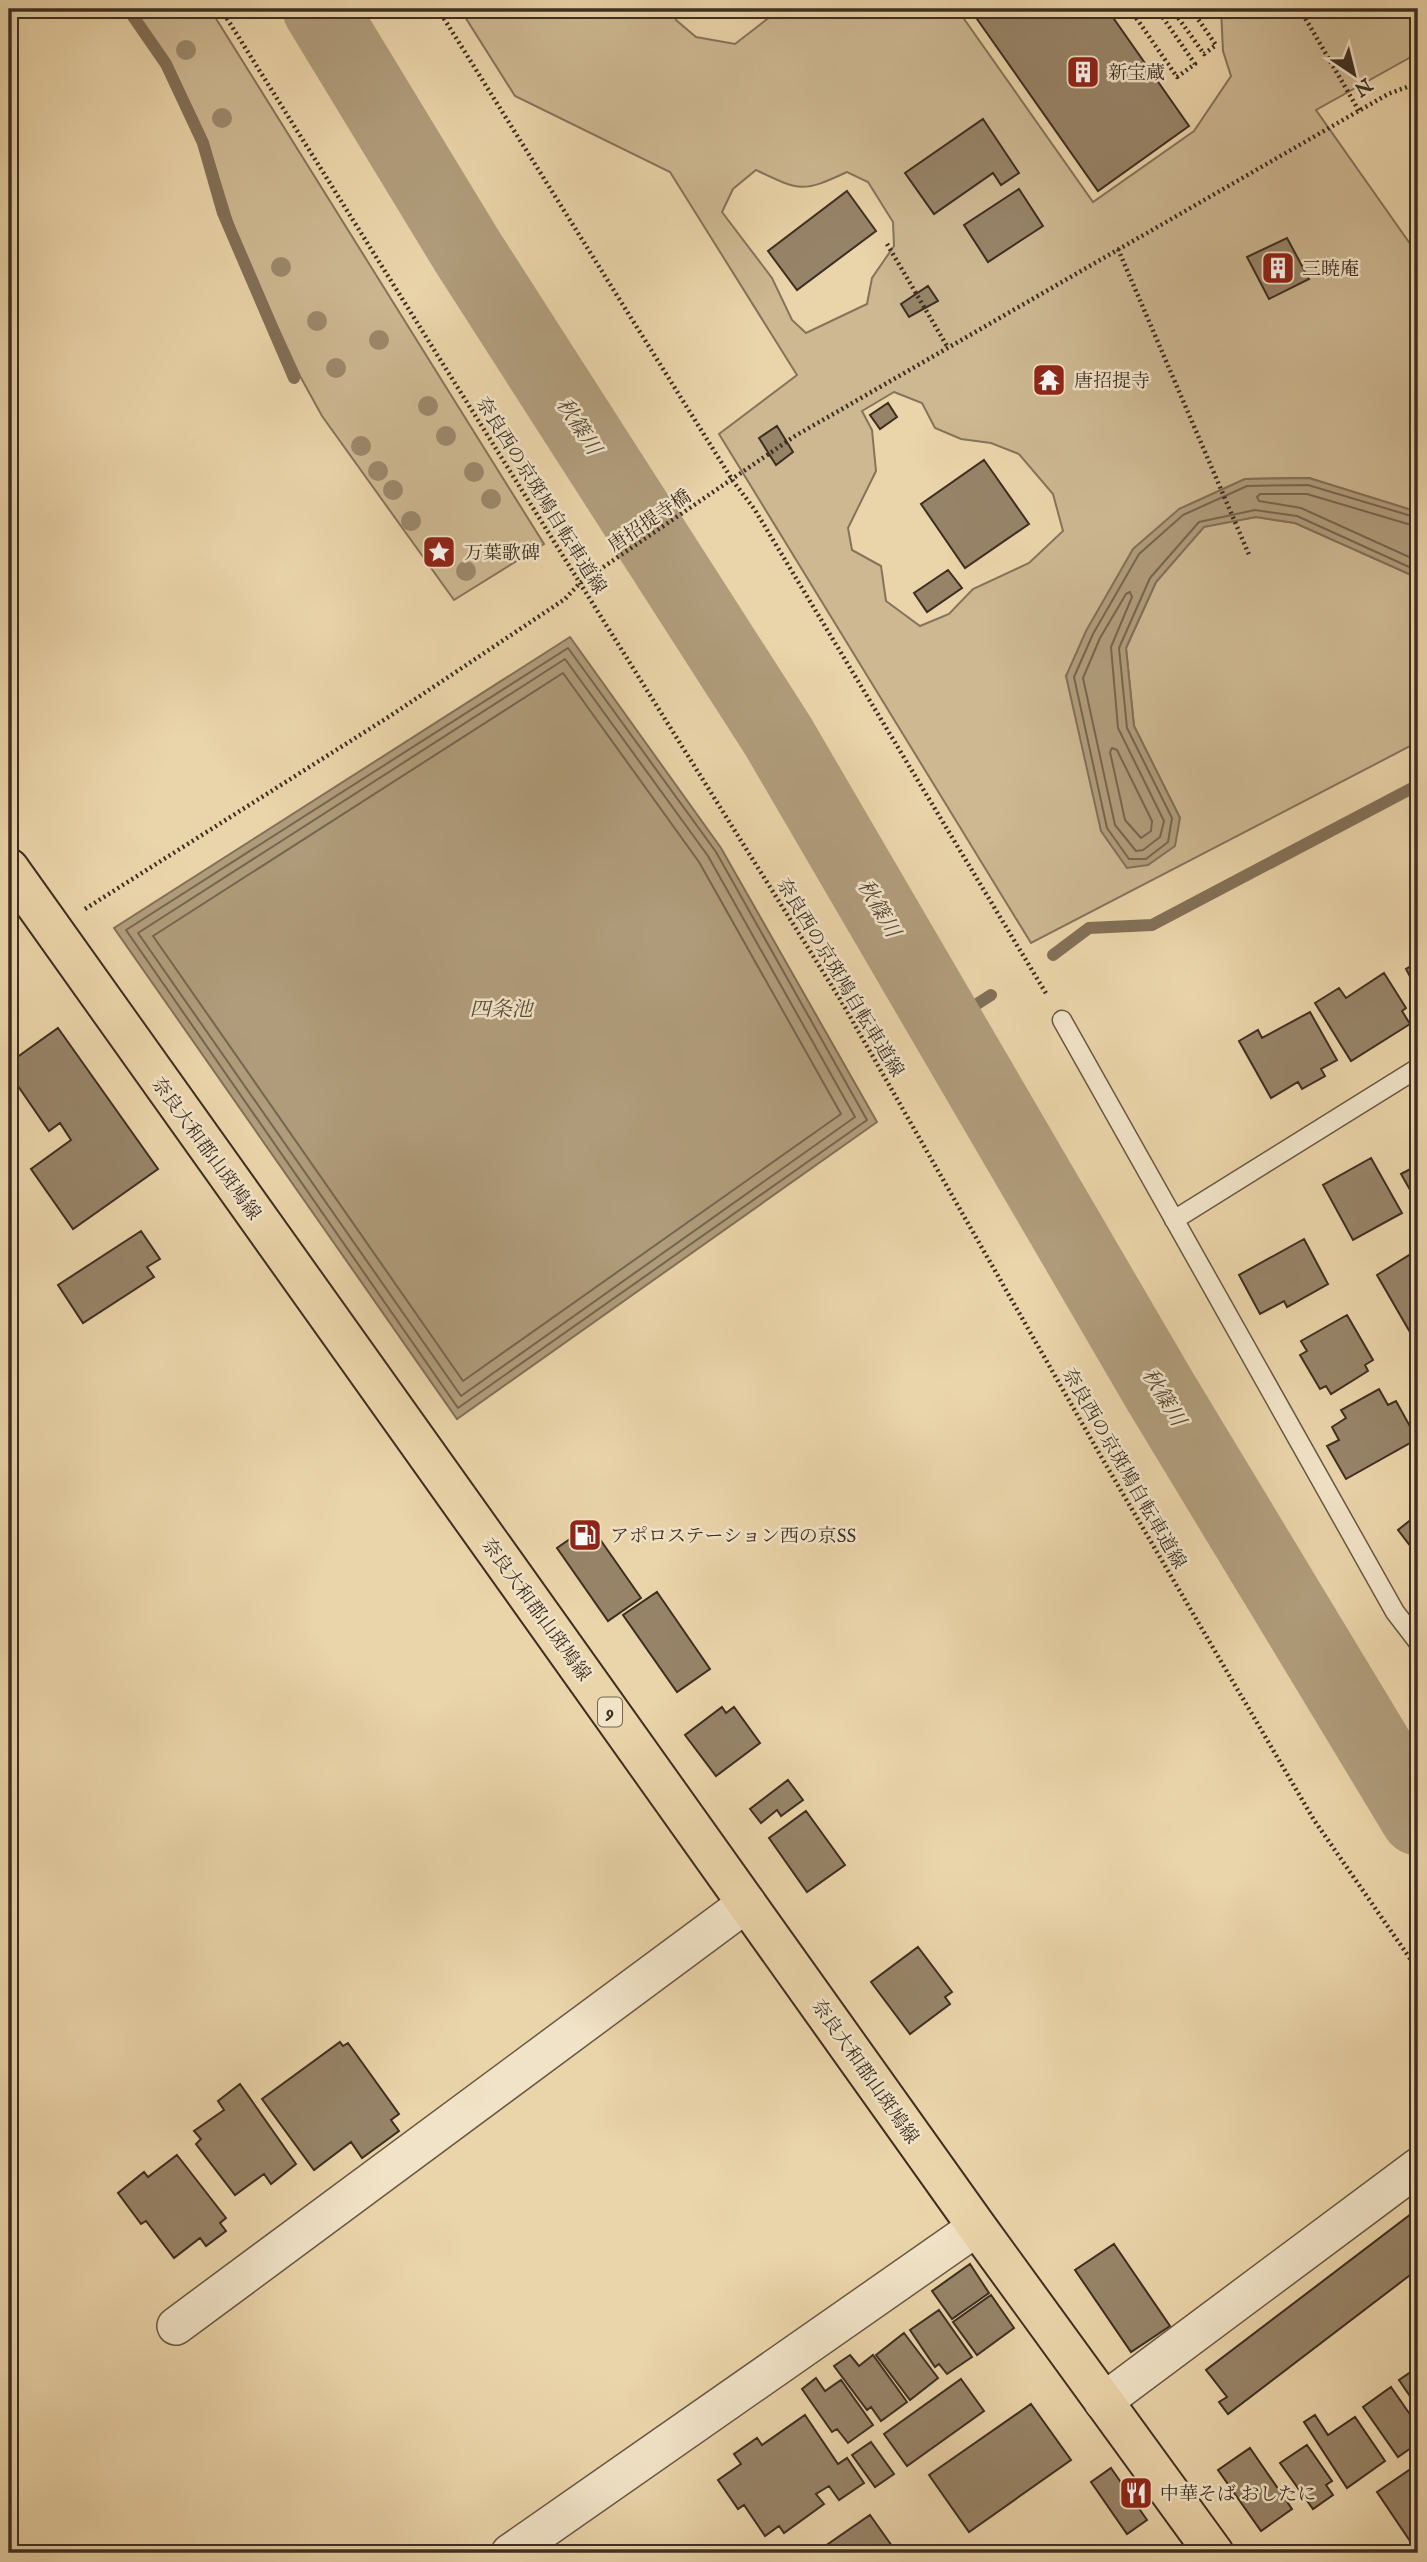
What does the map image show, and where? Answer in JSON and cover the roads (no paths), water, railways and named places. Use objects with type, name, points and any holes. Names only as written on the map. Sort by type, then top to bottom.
[{"type":"main road","name":"奈良大和郡山斑鳩線","points":[[9,868],[977,2227],[1214,2553]]},
{"type":"street","points":[[176,2326],[747,1903]]},
{"type":"street","points":[[1103,2402],[1418,2167]]},
{"type":"street","points":[[510,2553],[977,2227]]},
{"type":"lane","points":[[1062,1020],[1395,1612],[1418,1643]]},
{"type":"lane","points":[[1174,1220],[1418,1068]]},
{"type":"water","points":[[1309,478],[1418,512],[1418,578],[1295,523],[1256,517],[1204,527],[1156,582],[1126,648],[1134,726],[1180,818],[1175,846],[1148,865],[1127,868],[1101,831],[1066,676],[1086,631],[1133,549],[1179,509],[1245,479]]},
{"type":"water","name":"四条池","points":[[570,637],[721,848],[877,1122],[457,1419],[114,928]]},
{"type":"waterway","points":[[128,9],[166,64],[203,143],[223,213],[294,378]]},
{"type":"waterway","name":"秋篠川","points":[[320,9],[467,251],[778,736],[1160,1391],[1418,1818]]},
{"type":"waterway","points":[[1053,955],[1089,928],[1152,925],[1418,785]]},
{"type":"waterway","points":[[946,1024],[991,995]]},
{"type":"place","name":"新宝蔵","points":[[1083,72]]},
{"type":"place","name":"三暁庵","points":[[1278,268]]},
{"type":"place","name":"唐招提寺","points":[[1049,380]]},
{"type":"place","name":"万葉歌碑","points":[[439,552]]},
{"type":"place","name":"アポロステーション西の京SS","points":[[585,1535]]},
{"type":"place","name":"中華そば おしたに","points":[[1136,2493]]}]
